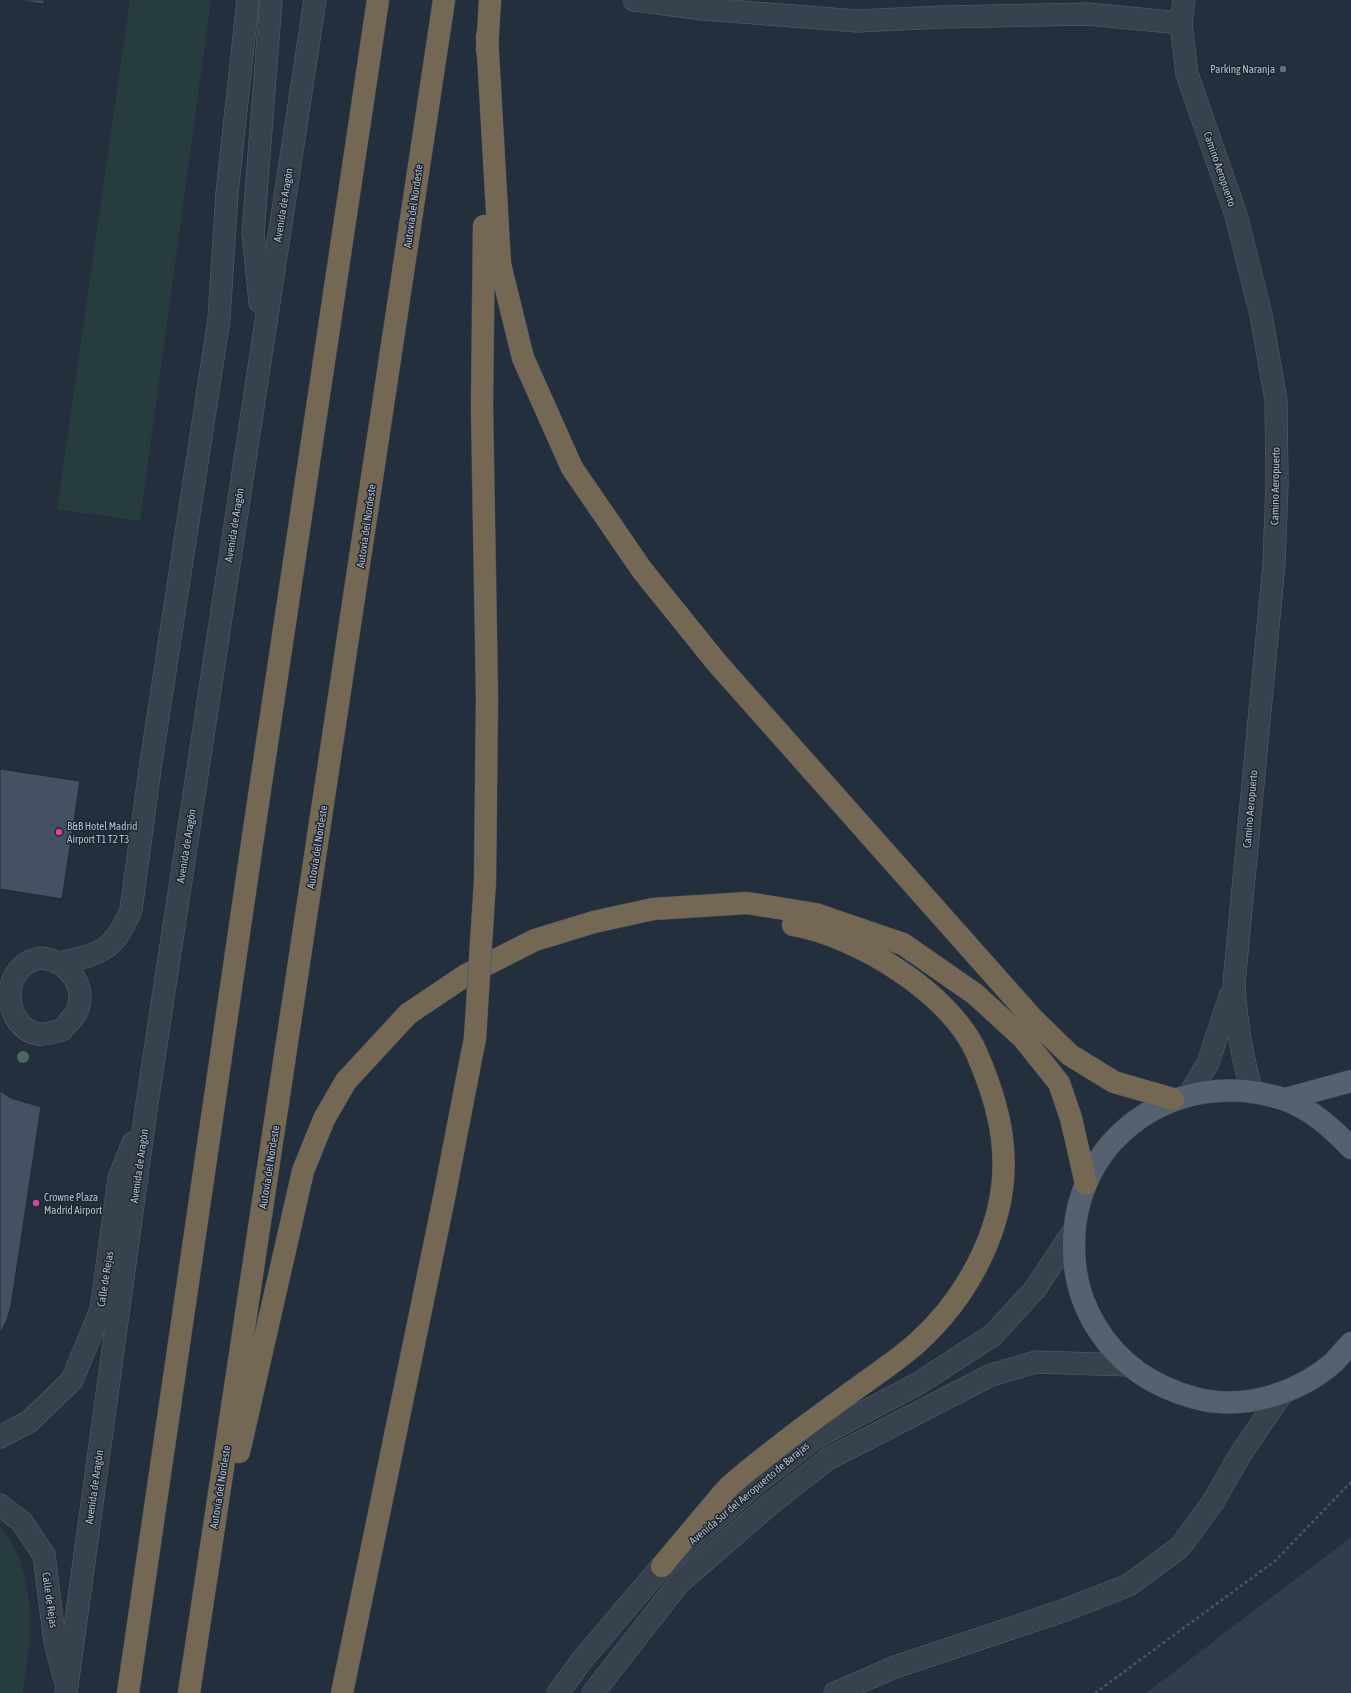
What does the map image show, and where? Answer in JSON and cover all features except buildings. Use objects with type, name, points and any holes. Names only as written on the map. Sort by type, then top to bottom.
[{"type":"highway","points":[[128,1693],[253,838],[378,0]]},
{"type":"highway","name":"Autovía del Nordeste","points":[[189,1693],[444,0]]},
{"type":"highway","points":[[342,1693],[475,1038],[484,881],[487,697],[482,407],[487,36],[490,0]]},
{"type":"highway","points":[[487,36],[500,264],[523,358],[572,468],[642,570],[717,663],[1033,1019],[1070,1055],[1114,1082],[1181,1097]]},
{"type":"highway","points":[[199,1625],[303,1171],[324,1119],[346,1080],[408,1014],[466,975],[535,940],[594,922],[653,909],[747,903],[815,914],[903,944],[974,994],[1023,1038],[1059,1083],[1071,1118],[1086,1184]]},
{"type":"highway","points":[[653,909],[746,917],[808,927],[873,954],[921,986],[953,1016],[973,1045],[986,1074],[998,1113],[1003,1150],[1001,1192],[997,1212],[986,1246],[969,1280],[945,1313],[918,1342],[906,1352],[839,1401],[730,1486],[662,1566]]},
{"type":"main road","points":[[1284,1099],[1351,1081]]},
{"type":"main road","points":[[1351,1148],[1333,1129],[1310,1112],[1284,1099],[1252,1091],[1210,1090],[1181,1097],[1146,1114],[1121,1132],[1101,1156],[1086,1184],[1078,1207],[1073,1232],[1074,1262],[1080,1292],[1091,1319],[1107,1344],[1128,1365],[1150,1381],[1175,1393],[1201,1400],[1228,1402],[1256,1400],[1282,1393],[1315,1376],[1333,1363],[1351,1343]]},
{"type":"street","points":[[59,963],[99,953],[112,944],[123,928],[131,910],[150,769],[219,318],[227,193],[248,0]]},
{"type":"street","points":[[263,335],[253,233],[271,0]]},
{"type":"street","name":"Avenida de Aragón","points":[[66,1690],[146,1110],[315,0]]},
{"type":"street","points":[[634,0],[703,9],[857,21],[942,16],[1088,14],[1181,23]]},
{"type":"street","name":"Camino Aeropuerto","points":[[1184,0],[1181,23],[1187,74],[1236,215],[1261,315],[1276,400],[1277,484],[1274,564],[1234,983],[1236,1024],[1243,1062],[1252,1091]]},
{"type":"street","points":[[35,959],[52,960],[59,963],[68,969],[75,979],[79,989],[79,1001],[76,1012],[62,1030],[39,1034],[18,1026],[5,1015],[5,989],[10,976],[10,967],[35,959]]},
{"type":"street","name":"Camino Aeropuerto","points":[[1181,1097],[1208,1063],[1234,983]]},
{"type":"street","name":"Calle de Rejas","points":[[0,1437],[30,1421],[72,1380],[101,1310],[120,1178],[146,1110]]},
{"type":"street","name":"Avenida Sur del Aeropuerto de Barajas","points":[[558,1693],[582,1660],[662,1566],[753,1486],[815,1438],[920,1383],[993,1335],[1035,1289],[1073,1232]]},
{"type":"street","name":"Avenida Sur del Aeropuerto de Barajas","points":[[593,1693],[679,1583],[769,1505],[828,1459],[991,1375],[1036,1362],[1128,1365]]},
{"type":"street","points":[[835,1693],[895,1667],[1065,1610],[1129,1585],[1180,1547],[1213,1502],[1240,1455],[1282,1393]]},
{"type":"street","name":"Calle de Rejas","points":[[0,1505],[22,1522],[44,1555],[56,1642],[66,1690]]},
{"type":"path","points":[[1095,1693],[1275,1561],[1351,1482]]},
{"type":"shaded area","points":[[1351,1537],[1351,1693],[1146,1693],[1205,1648]]},
{"type":"green space","points":[[130,0],[211,0],[140,521],[57,509]]},
{"type":"green space","points":[[0,1526],[15,1548],[20,1561],[29,1602],[30,1637],[23,1693],[0,1693]]},
{"type":"place","name":"Parking Naranja","points":[[1283,69]]},
{"type":"place","name":"B&B Hotel Madrid Airport T1 T2 T3","points":[[59,832]]},
{"type":"place","name":"Crowne Plaza Madrid Airport","points":[[36,1203]]}]
